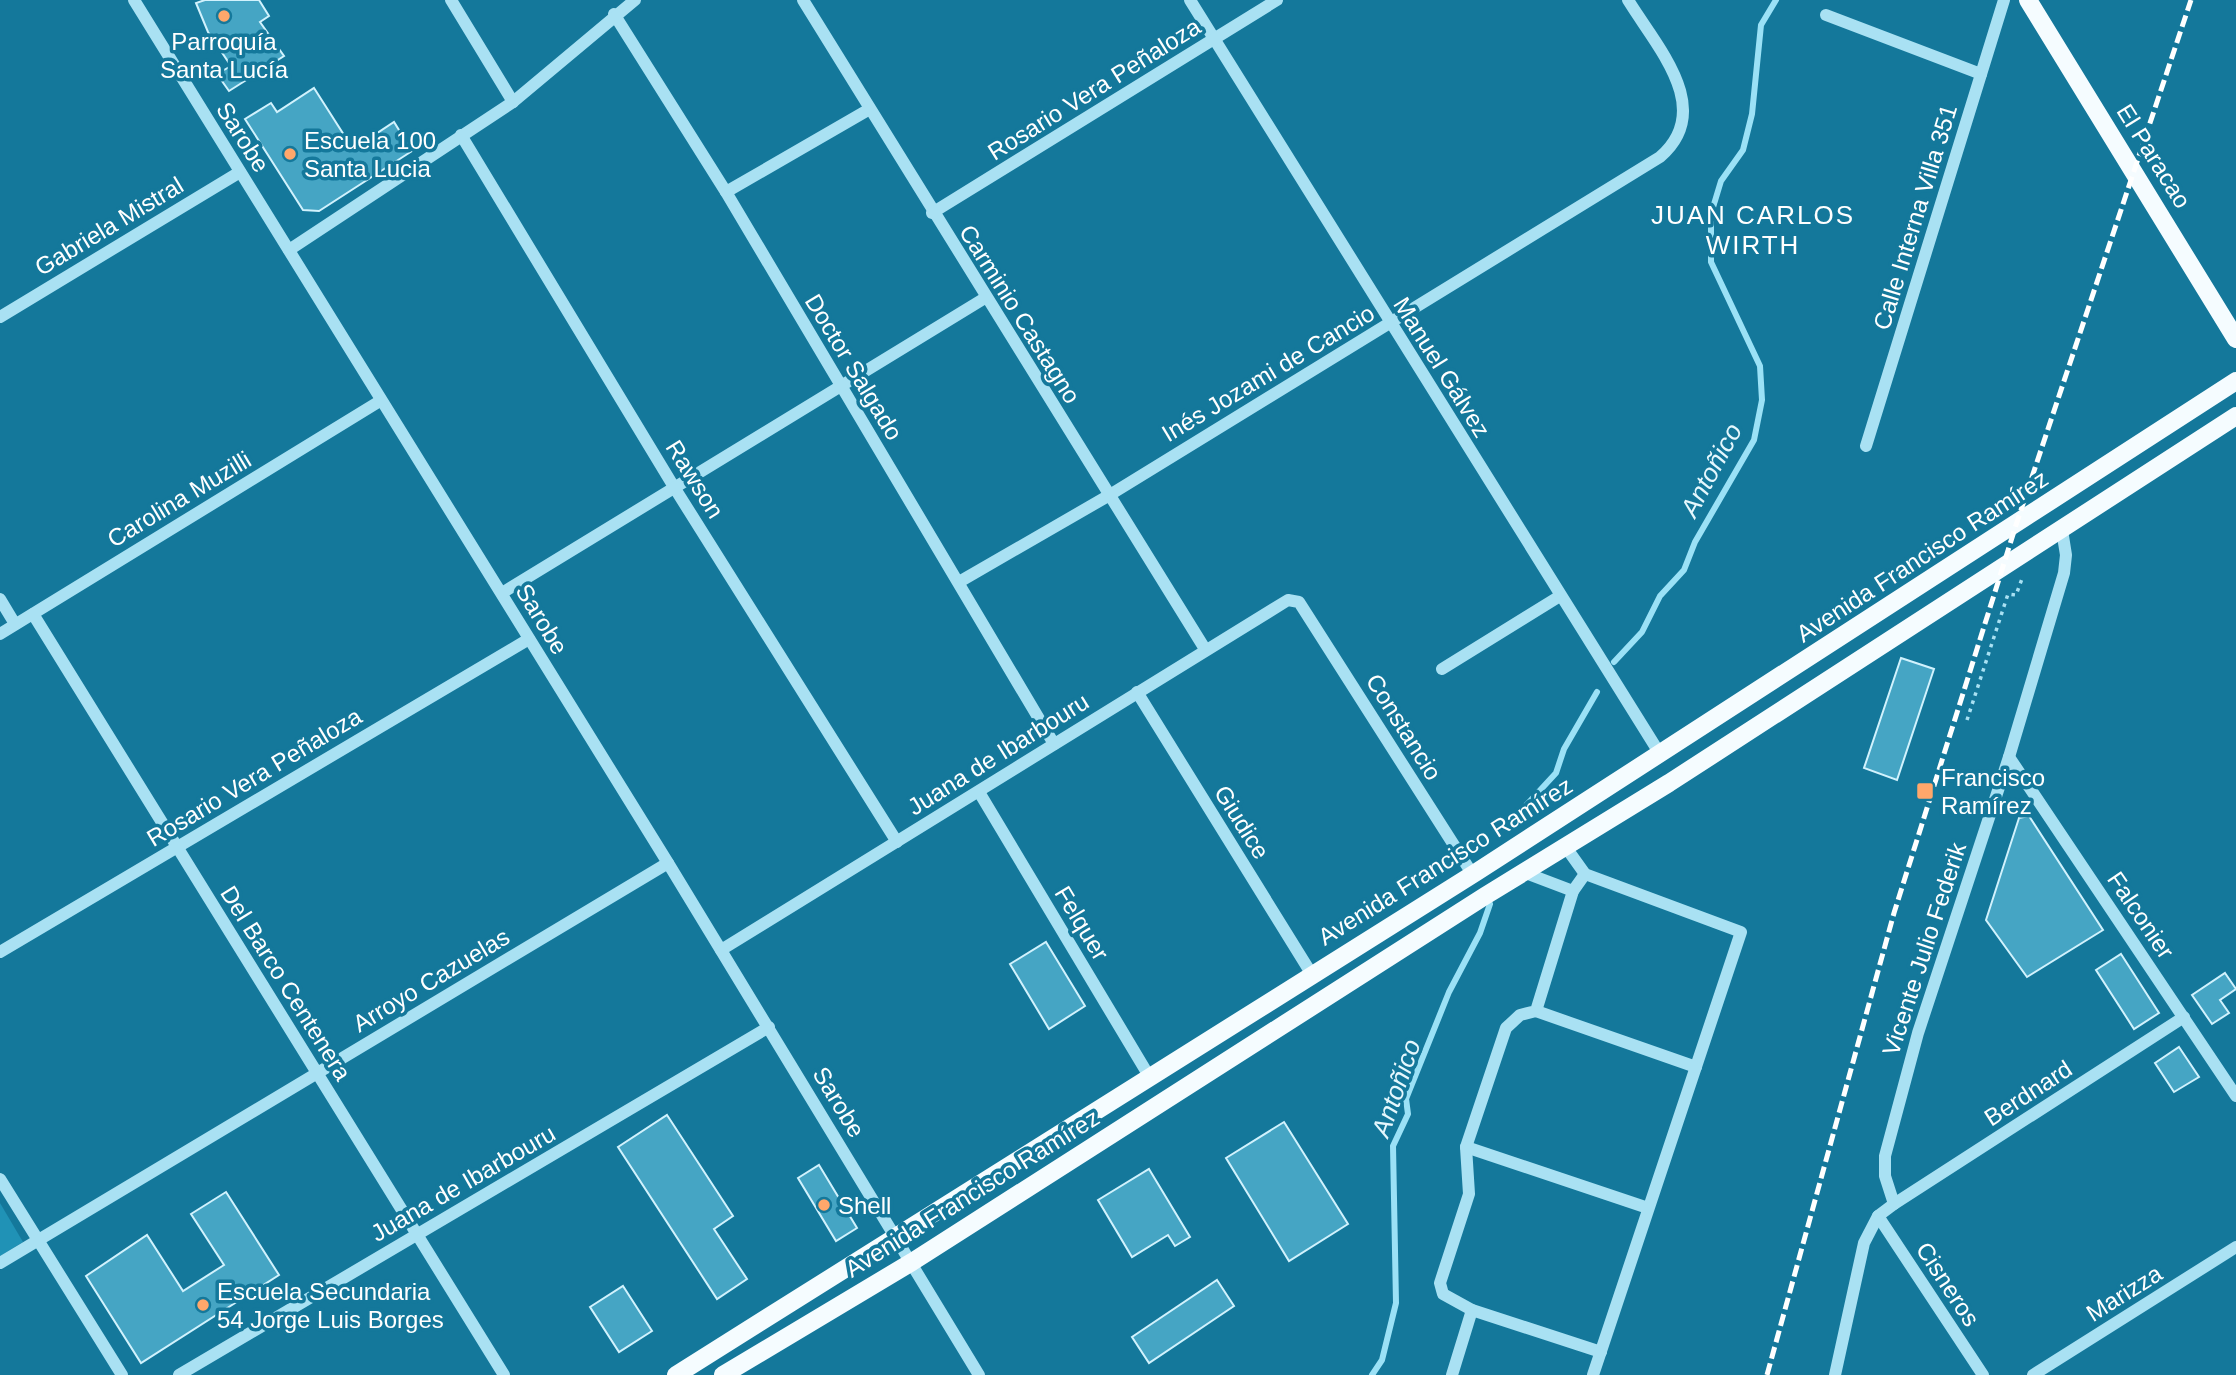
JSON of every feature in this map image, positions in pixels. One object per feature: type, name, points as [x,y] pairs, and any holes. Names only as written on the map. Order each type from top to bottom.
[{"type":"main road","name":"El Paracao","points":[[2028,0],[2236,339]]},
{"type":"main road","name":"Avenida Francisco Ramírez","points":[[676,1375],[897,1238],[1311,973],[1473,875],[2236,381]]},
{"type":"main road","name":"Avenida Francisco Ramírez","points":[[723,1375],[912,1262],[1522,872],[1681,775],[2236,416]]},
{"type":"street","name":"Sarobe","points":[[134,0],[769,1027],[979,1375]]},
{"type":"street","points":[[451,0],[513,102]]},
{"type":"street","points":[[289,250],[513,102],[614,14],[635,0]]},
{"type":"street","name":"Carminio Castagno","points":[[803,0],[868,110],[1205,649]]},
{"type":"street","name":"Manuel Gálvez","points":[[1190,0],[1660,754]]},
{"type":"street","name":"Rosario Vera Peñaloza","points":[[932,213],[1277,0]]},
{"type":"street","name":"Inés Jozami de Cancio","points":[[959,582],[1108,496],[1660,157],[1674,145],[1685,114],[1678,82],[1628,0]]},
{"type":"street","name":"Calle Interna Villa 351","points":[[1866,446],[2004,0]]},
{"type":"street","name":"Doctor Salgado","points":[[614,14],[726,192],[1054,744]]},
{"type":"street","points":[[1826,15],[1981,75]]},
{"type":"street","points":[[726,192],[868,110]]},
{"type":"street","name":"Rawson","points":[[461,135],[674,487],[897,842]]},
{"type":"street","name":"Gabriela Mistral","points":[[0,317],[240,172]]},
{"type":"street","points":[[502,593],[985,298]]},
{"type":"street","name":"Carolina Muzilli","points":[[0,634],[380,401]]},
{"type":"street","name":"Vicente Julio Federik","points":[[1894,1204],[1885,1176],[1885,1156],[1918,1034],[2009,757],[2064,573],[2066,555],[2062,530]]},
{"type":"street","points":[[1442,668],[1560,596]]},
{"type":"street","points":[[0,599],[15,624]]},
{"type":"street","name":"Juana de Ibarbouru","points":[[721,950],[1205,649],[1288,600],[1299,602]]},
{"type":"street","name":"Constancio","points":[[1299,602],[1473,875]]},
{"type":"street","name":"Del Barco Centenera","points":[[33,614],[504,1375]]},
{"type":"street","name":"Rosario Vera Peñaloza","points":[[0,952],[529,639]]},
{"type":"street","name":"Giudice","points":[[1137,692],[1311,973]]},
{"type":"street","name":"Falconier","points":[[2009,757],[2236,1096]]},
{"type":"street","name":"Felquer","points":[[979,792],[1149,1076]]},
{"type":"street","points":[[1565,846],[1585,874],[1741,932],[1593,1375]]},
{"type":"street","name":"Arroyo Cazuelas","points":[[0,1263],[668,863]]},
{"type":"street","points":[[1522,872],[1573,891]]},
{"type":"street","points":[[1536,1011],[1573,891],[1585,874]]},
{"type":"street","points":[[1601,1352],[1472,1310],[1443,1294],[1440,1283],[1469,1195],[1465,1147],[1506,1028],[1520,1015],[1536,1011],[1696,1067]]},
{"type":"street","name":"Berdnard","points":[[1894,1204],[2184,1017]]},
{"type":"street","name":"Juana de Ibarbouru","points":[[179,1375],[769,1027]]},
{"type":"street","points":[[1465,1147],[1648,1208]]},
{"type":"street","points":[[0,1179],[122,1375]]},
{"type":"street","points":[[1835,1375],[1864,1244],[1878,1216],[1894,1204]]},
{"type":"street","name":"Cisneros","points":[[1878,1216],[1983,1375]]},
{"type":"street","name":"Marizza","points":[[2034,1375],[2236,1247]]},
{"type":"street","points":[[1452,1375],[1472,1310]]},
{"type":"path","points":[[1967,720],[2008,594],[2016,595],[2033,547]]},
{"type":"shaded area","points":[[0,1203],[23,1242],[0,1256]]},
{"type":"building","points":[[205,0],[259,0],[269,16],[260,22],[284,56],[229,91],[217,74],[231,66],[208,32],[196,3]]},
{"type":"building","points":[[314,88],[353,149],[394,122],[412,151],[319,211],[303,210],[245,119],[271,103],[277,112]]},
{"type":"building","points":[[1901,658],[1934,669],[1897,780],[1864,768]]},
{"type":"building","points":[[2029,816],[2103,930],[2027,977],[1986,920],[2019,818]]},
{"type":"building","points":[[1046,942],[1085,1006],[1049,1029],[1010,964]]},
{"type":"building","points":[[2121,954],[2159,1013],[2134,1029],[2096,970]]},
{"type":"building","points":[[2225,973],[2236,989],[2220,1000],[2229,1013],[2212,1024],[2192,995]]},
{"type":"building","points":[[2179,1047],[2199,1077],[2174,1092],[2155,1063]]},
{"type":"building","points":[[667,1115],[733,1216],[714,1229],[747,1279],[717,1299],[618,1147]]},
{"type":"building","points":[[1284,1122],[1348,1224],[1289,1261],[1226,1158]]},
{"type":"building","points":[[819,1165],[857,1228],[836,1241],[798,1178]]},
{"type":"building","points":[[1149,1169],[1190,1237],[1175,1246],[1168,1235],[1132,1257],[1098,1200]]},
{"type":"building","points":[[226,1192],[279,1275],[141,1363],[86,1276],[147,1235],[183,1291],[224,1265],[191,1214]]},
{"type":"building","points":[[1217,1280],[1234,1306],[1149,1363],[1132,1337]]},
{"type":"building","points":[[623,1286],[652,1331],[619,1352],[590,1307]]},
{"type":"waterway","name":"Antoñico","points":[[1614,662],[1642,632],[1660,596],[1684,570],[1695,542],[1754,440],[1762,400],[1760,366],[1711,262],[1711,214],[1721,181],[1743,150],[1752,114],[1761,25],[1776,0]]},
{"type":"waterway","name":"Antoñico","points":[[1520,812],[1556,773],[1564,749],[1597,692]]},
{"type":"waterway","name":"Antoñico","points":[[1372,1375],[1382,1360],[1396,1303],[1393,1146],[1408,1114],[1406,1099],[1449,992],[1480,933],[1490,904]]},
{"type":"railway","points":[[1767,1375],[1894,913],[2016,525],[2191,0]]},
{"type":"place","name":"Parroquía Santa Lucía","points":[[224,16]]},
{"type":"place","name":"Escuela 100 Santa Lucia","points":[[290,154]]},
{"type":"place","name":"Francisco Ramírez","points":[[1925,791]]},
{"type":"place","name":"Shell","points":[[824,1205]]},
{"type":"place","name":"Escuela Secundaria 54 Jorge Luis Borges","points":[[203,1305]]},
{"type":"district","name":"JUAN CARLOS WIRTH","points":[[1753,230]]}]
